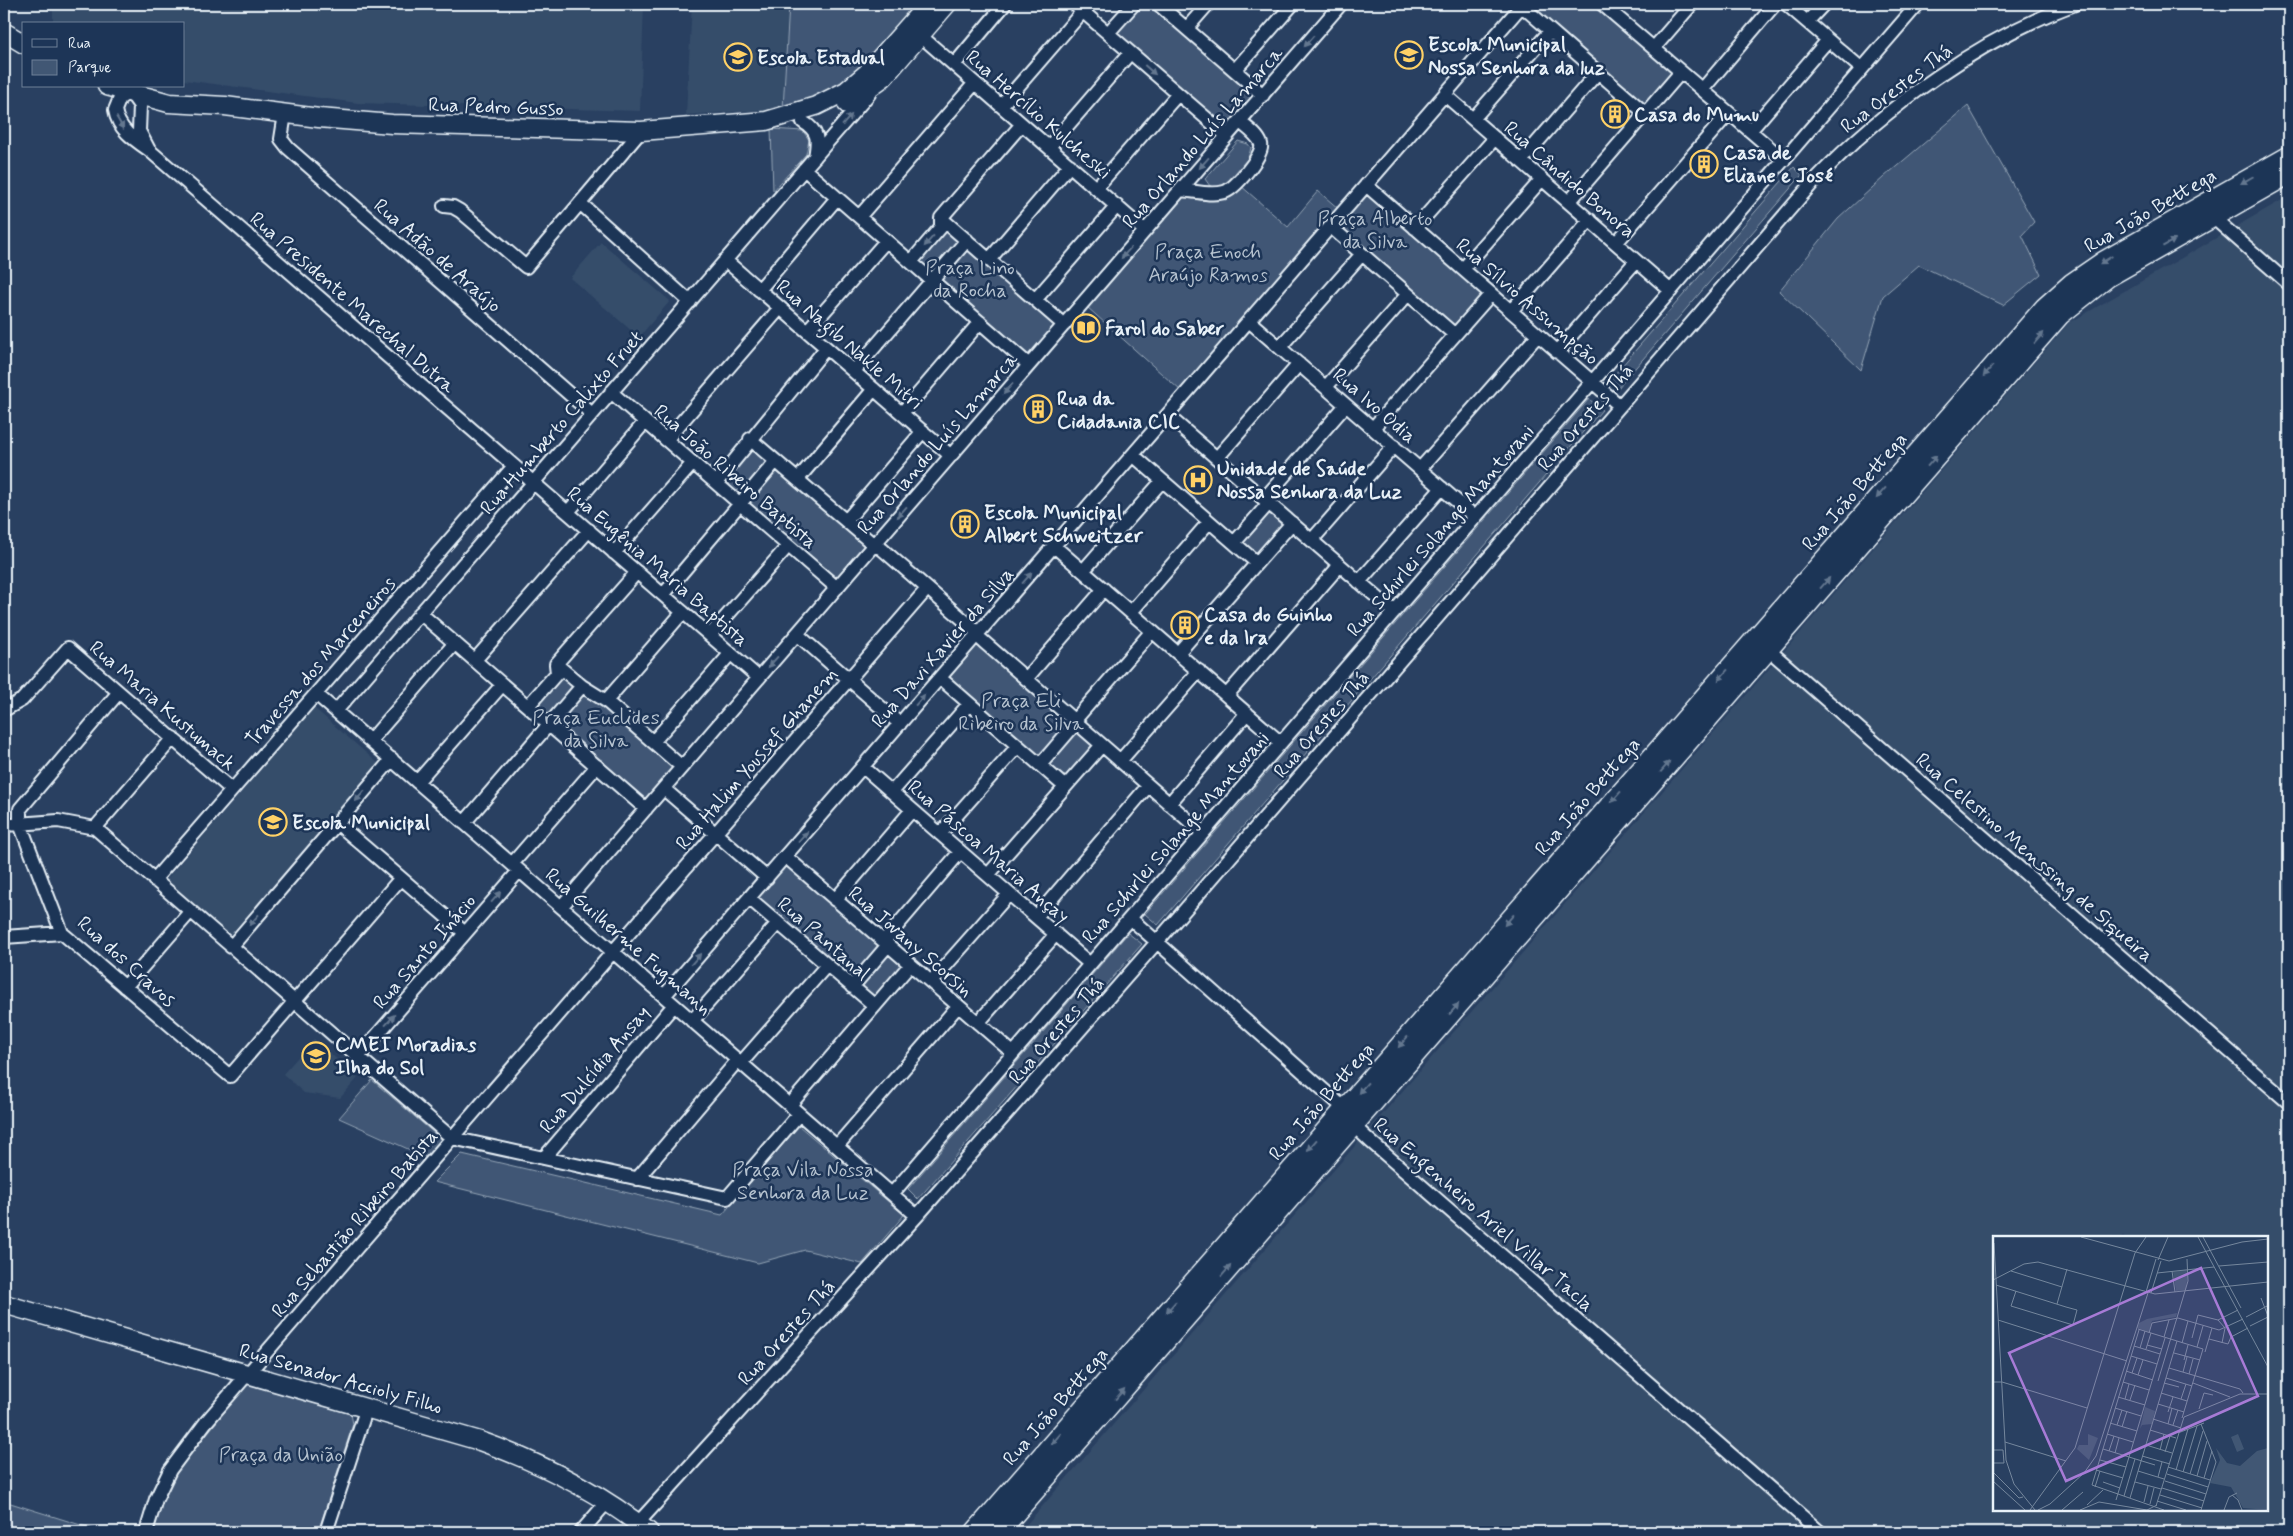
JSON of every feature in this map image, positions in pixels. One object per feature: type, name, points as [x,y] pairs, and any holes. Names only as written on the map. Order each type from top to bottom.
[{"type":"main road","name":"Rua Pedro Gusso","points":[[115,88],[130,92],[192,97],[225,106],[286,114],[392,124],[641,131],[766,121],[803,122],[839,108],[884,77],[928,4]]},
{"type":"main road","name":"Rua Pedro Gusso","points":[[766,121],[816,106],[846,91],[914,30],[947,4]]},
{"type":"main road","points":[[4,32],[22,43]]},
{"type":"main road","name":"Rua João Bettega","points":[[975,1532],[1081,1425],[1354,1125],[1558,877],[1761,644],[2060,315],[2108,277],[2289,156]]},
{"type":"main road","name":"Rua João Bettega","points":[[2207,212],[2289,174]]},
{"type":"main road","name":"Rua João Bettega","points":[[1096,1408],[1344,1108],[1558,877]]},
{"type":"main road","name":"Rua Senador Accioly Filho","points":[[4,1304],[367,1407],[507,1450],[553,1470],[607,1502],[643,1528]]},
{"type":"main road","name":"Rua João Bettega","points":[[999,1532],[1081,1425]]},
{"type":"street","points":[[954,65],[1006,4]]},
{"type":"street","points":[[1108,33],[1134,4]]},
{"type":"street","points":[[1158,4],[1263,95]]},
{"type":"street","points":[[1187,28],[1208,4]]},
{"type":"street","points":[[1235,70],[1293,4]]},
{"type":"street","name":"Rua Orlando Luís Lamarca","points":[[561,907],[1340,4]]},
{"type":"street","points":[[1654,48],[1692,4]]},
{"type":"street","points":[[1702,90],[1775,4]]},
{"type":"street","points":[[1786,4],[1862,69]]},
{"type":"street","points":[[1807,22],[1824,4]]},
{"type":"street","name":"Rua Schirlei Solange Mantovani","points":[[892,1194],[1918,4]]},
{"type":"street","name":"Rua Orestes Thá","points":[[643,1528],[1157,942],[1815,180],[1848,147],[1914,95],[1981,48],[2028,23],[2075,4]]},
{"type":"street","points":[[1523,5],[1645,113]]},
{"type":"street","name":"Rua Davi Xavier da Silva","points":[[669,1000],[749,898],[785,856],[1523,5]]},
{"type":"street","points":[[1605,5],[1784,160]]},
{"type":"street","points":[[1001,106],[1078,8],[1227,136]]},
{"type":"street","name":"Rua Hercílio Kulcheski","points":[[914,30],[1145,231]]},
{"type":"street","points":[[1473,120],[1550,30]]},
{"type":"street","points":[[1750,131],[1828,40]]},
{"type":"street","points":[[1049,147],[1130,53]]},
{"type":"street","points":[[1521,161],[1598,72]]},
{"type":"street","points":[[1569,202],[1681,72]]},
{"type":"street","name":"Rua Humberto Calixto Fruet","points":[[336,711],[884,77]]},
{"type":"street","points":[[859,217],[975,83]]},
{"type":"street","name":"Rua Presidente Marechal Dutra","points":[[148,150],[139,132],[140,106],[130,92],[116,103],[116,117],[128,134],[533,482]]},
{"type":"street","points":[[1096,188],[1178,94]]},
{"type":"street","name":"Rua Cândido Bonora","points":[[1445,95],[1671,291]]},
{"type":"street","points":[[1616,243],[1729,113]]},
{"type":"street","name":"Rua Adão de Araújo","points":[[286,114],[281,139],[288,148],[592,414]]},
{"type":"street","points":[[803,122],[816,132],[815,157]]},
{"type":"street","points":[[1181,190],[1226,192],[1256,161],[1261,148],[1260,142],[1240,122]]},
{"type":"street","points":[[911,262],[941,227],[941,218],[1022,124]]},
{"type":"street","points":[[444,206],[460,210],[526,267],[641,131]]},
{"type":"street","points":[[1415,228],[1495,138]]},
{"type":"street","points":[[989,260],[1070,165]]},
{"type":"street","points":[[804,170],[1029,365]]},
{"type":"street","points":[[1463,269],[1542,179]]},
{"type":"street","name":"Rua Sílvio Assumpção","points":[[1366,185],[1620,406]]},
{"type":"street","points":[[760,290],[837,198]]},
{"type":"street","points":[[580,203],[690,302]]},
{"type":"street","points":[[1035,300],[1117,206]]},
{"type":"street","points":[[2207,212],[2289,284]]},
{"type":"street","points":[[941,218],[1064,325]]},
{"type":"street","points":[[1511,311],[1590,220]]},
{"type":"street","points":[[1331,227],[1455,335]]},
{"type":"street","points":[[854,372],[967,240]]},
{"type":"street","points":[[807,331],[886,241]]},
{"type":"street","points":[[1280,347],[1362,254]]},
{"type":"street","name":"Rua Nagib Nakle Mitri","points":[[726,260],[951,456]]},
{"type":"street","points":[[1557,352],[1636,261]]},
{"type":"street","points":[[1326,387],[1408,294]]},
{"type":"street","points":[[1373,428],[1491,294]]},
{"type":"street","points":[[666,440],[780,308]]},
{"type":"street","name":"Rua Ivo Odia","points":[[1249,321],[1475,517]]},
{"type":"street","points":[[902,413],[980,322]]},
{"type":"street","points":[[1420,469],[1538,335]]},
{"type":"street","points":[[716,483],[826,348]]},
{"type":"street","points":[[1218,458],[1299,364]]},
{"type":"street","points":[[798,479],[874,389]]},
{"type":"street","name":"Rua João Ribeiro Baptista","points":[[611,392],[836,588]]},
{"type":"street","points":[[1234,543],[1266,501],[1346,405]]},
{"type":"street","points":[[1168,415],[1394,612]]},
{"type":"street","points":[[568,512],[645,422]]},
{"type":"street","points":[[846,521],[923,431]]},
{"type":"street","points":[[750,439],[927,588],[974,629],[976,636],[1203,833]]},
{"type":"street","points":[[1312,540],[1394,446]]},
{"type":"street","points":[[1133,455],[1257,563]]},
{"type":"street","points":[[663,594],[776,461]]},
{"type":"street","points":[[614,553],[693,463]]},
{"type":"street","name":"Travessa dos Marceneiros","points":[[154,880],[514,466]]},
{"type":"street","points":[[1083,571],[1162,480]]},
{"type":"street","name":"Rua Eugênia Maria Baptista","points":[[533,482],[759,678]]},
{"type":"street","points":[[1359,582],[1442,488]]},
{"type":"street","points":[[1131,612],[1210,522]]},
{"type":"street","points":[[1178,653],[1292,523]]},
{"type":"street","points":[[475,660],[589,530]]},
{"type":"street","points":[[710,636],[788,546]]},
{"type":"street","points":[[1054,546],[1281,743]]},
{"type":"street","points":[[1227,696],[1340,565]]},
{"type":"street","points":[[528,706],[557,672],[556,664],[636,572]]},
{"type":"street","name":"Rua Halim Youssef Ghanem","points":[[614,952],[927,588]]},
{"type":"street","points":[[1026,679],[1104,589]]},
{"type":"street","points":[[606,701],[683,612]]},
{"type":"street","points":[[420,613],[646,809]]},
{"type":"street","points":[[1040,765],[1152,631]]},
{"type":"street","points":[[797,634],[900,724]]},
{"type":"street","points":[[370,740],[455,643]]},
{"type":"street","name":"Rua Celestino Menssing de Siqueira","points":[[1761,644],[2289,1103]]},
{"type":"street","name":"Rua Maria Kustumack","points":[[4,710],[22,700],[68,648],[232,790]]},
{"type":"street","points":[[653,742],[731,653]]},
{"type":"street","points":[[556,664],[582,686],[606,701],[682,767]]},
{"type":"street","points":[[1120,761],[1199,671]]},
{"type":"street","points":[[940,678],[1064,786]]},
{"type":"street","points":[[417,782],[502,685]]},
{"type":"street","points":[[464,823],[582,686]]},
{"type":"street","points":[[20,824],[20,808],[119,692]]},
{"type":"street","name":"Rua Guilherme Fugmann","points":[[316,694],[917,1216]]},
{"type":"street","points":[[892,792],[969,704]]},
{"type":"street","points":[[1169,804],[1248,714]]},
{"type":"street","points":[[95,828],[172,738]]},
{"type":"street","points":[[988,875],[1064,786],[1102,745]]},
{"type":"street","points":[[940,834],[1018,746]]},
{"type":"street","points":[[230,947],[392,759]]},
{"type":"street","name":"Rua Santo Inácio","points":[[358,1057],[465,933],[597,766]]},
{"type":"street","name":"Rua Páscoa Maria Ançay","points":[[863,767],[1090,964]]},
{"type":"street","points":[[1036,917],[1148,786]]},
{"type":"street","points":[[664,789],[767,878]]},
{"type":"street","points":[[835,900],[912,810]]},
{"type":"street","points":[[4,825],[58,821],[95,828],[452,1138],[727,1198],[875,1006],[910,965]]},
{"type":"street","points":[[337,823],[465,933]]},
{"type":"street","name":"Rua dos Cravos","points":[[20,824],[62,933],[230,1076],[294,1002]]},
{"type":"street","points":[[852,987],[960,852]]},
{"type":"street","name":"Rua Jovany Scorsin","points":[[785,856],[1013,1053]]},
{"type":"street","points":[[294,1002],[401,878]]},
{"type":"street","points":[[931,982],[1009,894]]},
{"type":"street","name":"Rua Pantanal","points":[[749,898],[875,1006]]},
{"type":"street","points":[[125,987],[190,912]]},
{"type":"street","name":"Rua Engenheiro Ariel Villar Tacla","points":[[1130,918],[1344,1108],[1354,1125],[1820,1532]]},
{"type":"street","points":[[692,1021],[778,923]]},
{"type":"street","points":[[4,937],[62,933]]},
{"type":"street","points":[[978,1023],[1056,934]]},
{"type":"street","name":"Rua Sebastião Ribeiro Batista","points":[[146,1532],[170,1470],[194,1436],[614,952]]},
{"type":"street","points":[[637,1179],[739,1061],[827,965]]},
{"type":"street","name":"Rua Dulcídia Ansay","points":[[544,1158],[669,1000]]},
{"type":"street","points":[[838,1146],[958,1006]]},
{"type":"street","points":[[326,1532],[367,1407]]},
{"type":"street","points":[[580,1532],[607,1502]]},
{"type":"shaded area","points":[[53,4],[644,4],[640,111],[358,103],[185,80],[185,22],[53,22]]},
{"type":"shaded area","name":"Escola Estadual","points":[[692,4],[789,4],[783,109],[686,115]]},
{"type":"shaded area","points":[[2289,196],[2289,1532],[1020,1532],[2069,323]]},
{"type":"shaded area","points":[[601,242],[670,301],[639,337],[570,278]]},
{"type":"shaded area","name":"Escola Municipal","points":[[314,708],[380,765],[232,936],[166,880]]},
{"type":"shaded area","name":"CMEI Moradias Ilha do Sol","points":[[314,1039],[358,1078],[340,1098],[304,1093],[283,1074]]},
{"type":"green space","points":[[789,4],[916,4],[850,77],[827,93],[783,109]]},
{"type":"green space","points":[[1140,4],[1150,4],[1256,96],[1226,130],[1115,32]]},
{"type":"green space","points":[[1531,4],[1597,4],[1676,73],[1646,107]]},
{"type":"green space","points":[[1968,106],[2034,222],[2022,235],[2041,274],[2003,305],[1919,265],[1883,296],[1861,370],[1779,291],[1838,219],[1884,177]]},
{"type":"green space","points":[[771,129],[803,131],[809,140],[806,154],[773,191]]},
{"type":"green space","points":[[1238,141],[1248,144],[1251,148],[1248,158],[1223,187],[1210,186],[1205,179]]},
{"type":"green space","points":[[1794,167],[1802,175],[1617,389],[1608,382]]},
{"type":"green space","name":"Praça Enoch Araújo Ramos","points":[[1240,185],[1288,227],[1318,191],[1339,209],[1181,391],[1087,307],[1182,197],[1226,200]]},
{"type":"green space","name":"Praça Alberto da Silva","points":[[1369,193],[1484,294],[1453,329],[1338,228]]},
{"type":"green space","name":"Praça Lino da Rocha","points":[[946,228],[1057,325],[1028,359],[916,262]]},
{"type":"green space","points":[[1589,399],[1602,410],[1158,925],[1145,914]]},
{"type":"green space","points":[[753,448],[866,547],[837,580],[723,482]]},
{"type":"green space","points":[[1270,509],[1285,522],[1255,557],[1240,543]]},
{"type":"green space","name":"Praça Eli Ribeiro da Silva","points":[[980,642],[1095,743],[1062,780],[947,679]]},
{"type":"green space","name":"Praça Euclides da Silva","points":[[561,673],[604,705],[676,768],[646,802],[534,705]]},
{"type":"green space","points":[[786,864],[902,965],[874,998],[757,897]]},
{"type":"green space","points":[[1128,933],[1142,944],[918,1199],[908,1189]]},
{"type":"green space","points":[[372,1080],[443,1141],[428,1158],[339,1118]]},
{"type":"green space","name":"Praça Vila Nossa Senhora da Luz","points":[[799,1126],[904,1215],[862,1264],[805,1250],[758,1263],[434,1182],[462,1154],[722,1215]]},
{"type":"green space","name":"Praça da União","points":[[247,1384],[351,1414],[353,1424],[318,1532],[150,1532],[173,1476]]},
{"type":"green space","points":[[4,1501],[103,1532],[23,1532],[4,1526]]},
{"type":"place","name":"Escola Municipal Nossa Senhora da luz","points":[[1409,55]]},
{"type":"place","name":"Escola Estadual","points":[[738,57]]},
{"type":"place","name":"Casa do Mumu","points":[[1615,114]]},
{"type":"place","name":"Casa de Eliane e José","points":[[1704,164]]},
{"type":"place","name":"Farol do Saber","points":[[1086,328]]},
{"type":"place","name":"Rua da Cidadania CIC","points":[[1038,409]]},
{"type":"place","name":"Unidade de Saúde Nossa Senhora da Luz","points":[[1198,480]]},
{"type":"place","name":"Escola Municipal Albert Schweitzer","points":[[965,524]]},
{"type":"place","name":"Casa do Guinho e da Ira","points":[[1185,625]]},
{"type":"place","name":"Escola Municipal","points":[[273,822]]},
{"type":"place","name":"CMEI Moradias Ilha do Sol","points":[[316,1056]]}]
